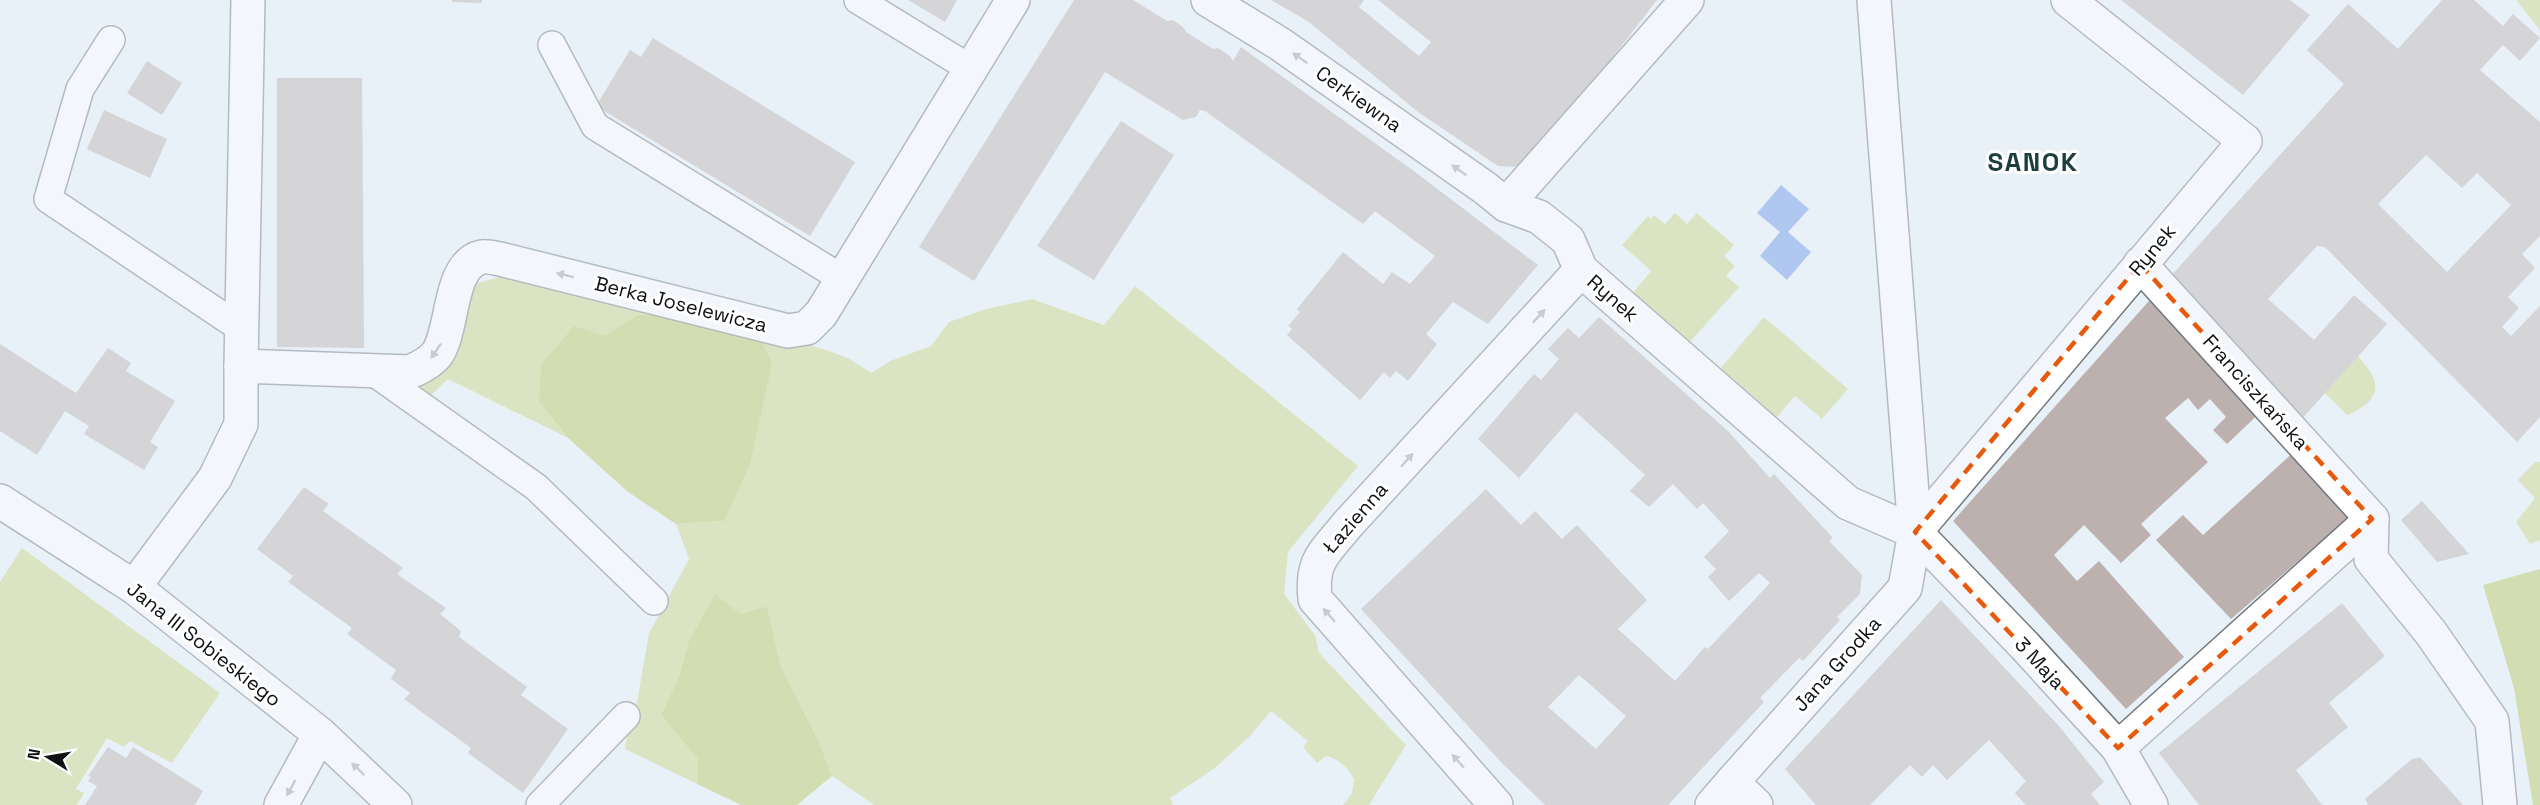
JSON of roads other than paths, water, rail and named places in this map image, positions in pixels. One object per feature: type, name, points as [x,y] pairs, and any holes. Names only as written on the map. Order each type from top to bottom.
[{"type":"street","points":[[134,587],[214,478],[241,424],[249,0]]},
{"type":"street","name":"Berka Joselewicza","points":[[241,366],[410,372],[436,356],[447,329],[459,277],[470,263],[482,257],[500,259],[788,331],[807,328],[821,314],[843,279],[1013,0]]},
{"type":"street","name":"Cerkiewna","points":[[1208,0],[1280,44],[1506,205]]},
{"type":"street","points":[[1506,205],[1687,0]]},
{"type":"street","points":[[1874,0],[1915,532]]},
{"type":"street","name":"Rynek","points":[[1506,205],[1539,218],[1568,240],[1581,270],[1848,503],[1915,532],[2245,141],[2068,0]]},
{"type":"street","name":"Franciszkańska","points":[[2140,264],[2372,519]]},
{"type":"street","name":"Łazienna","points":[[1496,805],[1315,599],[1313,576],[1320,558],[1347,525],[1581,270]]},
{"type":"street","name":"Jana III Sobieskiego","points":[[0,501],[134,587],[320,734],[395,805]]},
{"type":"street","points":[[2118,748],[2372,519]]},
{"type":"street","points":[[2372,519],[2371,560],[2431,633],[2492,721],[2500,805]]},
{"type":"street","name":"3 Maja","points":[[1915,532],[2025,646],[2118,748],[2151,805]]},
{"type":"street","name":"Jana Grodka","points":[[1721,794],[1905,588],[1915,532]]},
{"type":"street","points":[[281,805],[320,734]]},
{"type":"street","points":[[1721,794],[1756,805]]},
{"type":"lane","points":[[858,0],[970,69]]},
{"type":"lane","points":[[111,40],[80,89],[48,199],[242,329]]},
{"type":"lane","points":[[552,45],[595,126],[843,279]]},
{"type":"lane","points":[[372,371],[536,487],[654,601]]},
{"type":"lane","points":[[540,805],[626,716]]},
{"type":"water","points":[[1781,185],[1809,209],[1788,232],[1811,252],[1787,280],[1760,256],[1780,232],[1757,213]]},
{"type":"district","name":"SANOK","points":[[2033,162]]}]
